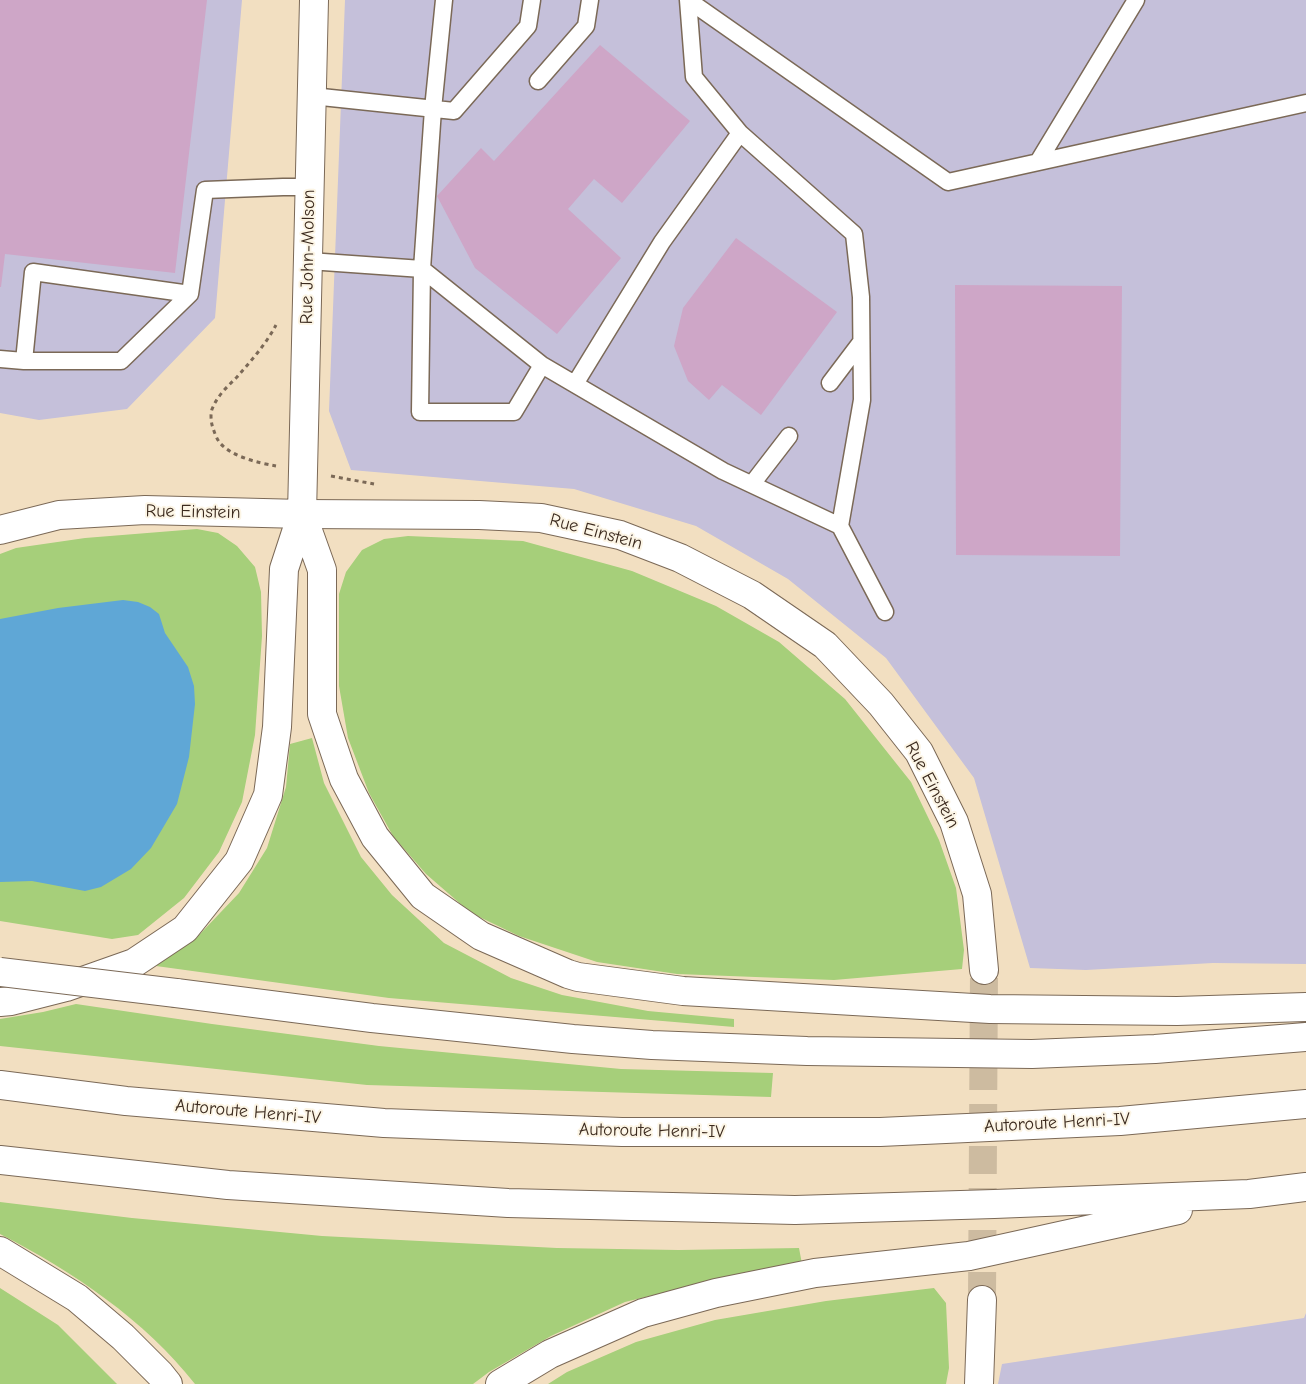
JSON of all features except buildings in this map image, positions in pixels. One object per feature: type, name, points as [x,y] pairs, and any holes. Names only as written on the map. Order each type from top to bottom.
[{"type":"main road","name":"Rue John-Molson","points":[[302,514],[314,0]]},
{"type":"main road","name":"Rue Einstein","points":[[0,530],[59,515],[146,510],[302,514],[479,515],[541,518],[620,535],[680,558],[752,595],[825,645],[881,704],[918,752],[954,822],[977,894],[984,970]]},
{"type":"main road","points":[[0,1002],[66,988],[134,963],[184,929],[239,860],[268,795],[276,727],[284,569],[302,514]]},
{"type":"main road","points":[[302,514],[322,570],[322,714],[344,779],[375,837],[423,896],[480,936],[578,977],[683,991],[990,1009],[1177,1011],[1306,1007]]},
{"type":"main road","points":[[0,972],[372,1018],[563,1038],[652,1045],[778,1050],[1032,1054],[1155,1049],[1306,1038]]},
{"type":"main road","name":"Autoroute Henri-IV","points":[[0,1085],[126,1101],[384,1123],[622,1132],[889,1132],[1120,1121],[1306,1104]]},
{"type":"main road","points":[[0,1160],[228,1185],[508,1203],[795,1210],[1249,1194],[1306,1187]]},
{"type":"main road","points":[[500,1384],[550,1354],[642,1313],[716,1293],[815,1273],[969,1256],[1249,1194]]},
{"type":"main road","points":[[0,1250],[77,1298],[123,1337],[168,1384]]},
{"type":"main road","points":[[979,1384],[982,1300]]},
{"type":"lane","points":[[444,0],[433,109],[422,269],[420,412],[514,412],[542,365]]},
{"type":"lane","points":[[312,96],[454,111],[528,26],[532,0]]},
{"type":"lane","points":[[538,81],[586,26],[590,0]]},
{"type":"lane","points":[[688,0],[948,182],[1306,103]]},
{"type":"lane","points":[[688,0],[694,76],[740,133],[854,234],[861,297],[862,400],[840,526]]},
{"type":"lane","points":[[1038,162],[1136,0]]},
{"type":"lane","points":[[575,384],[662,242],[740,133]]},
{"type":"lane","points":[[0,359],[24,361],[121,361],[190,294],[205,190],[310,187]]},
{"type":"lane","points":[[309,261],[422,269],[542,365],[723,471],[840,526],[885,612]]},
{"type":"lane","points":[[24,361],[33,272],[190,294]]},
{"type":"lane","points":[[830,383],[861,342]]},
{"type":"lane","points":[[752,484],[789,436]]},
{"type":"path","points":[[262,464],[233,452],[220,443],[211,420],[212,408],[219,396],[264,343],[278,322]]},
{"type":"path","points":[[357,481],[375,484]]},
{"type":"shaded area","points":[[0,0],[242,0],[215,318],[127,409],[39,420],[0,413]]},
{"type":"shaded area","points":[[345,0],[1306,0],[1306,964],[1213,963],[1086,970],[1030,968],[974,778],[886,658],[788,579],[696,526],[574,489],[351,470],[329,411]]},
{"type":"shaded area","points":[[1306,1313],[1306,1384],[998,1384],[1002,1364],[1304,1318]]},
{"type":"green space","points":[[197,529],[218,533],[237,546],[255,567],[261,592],[262,636],[255,735],[242,802],[219,852],[184,898],[138,935],[112,939],[0,921],[0,554],[16,548],[85,538]]},
{"type":"green space","points":[[408,536],[523,541],[632,571],[716,606],[779,642],[845,699],[911,782],[939,840],[956,888],[964,950],[962,969],[834,980],[677,974],[597,962],[519,936],[471,913],[426,874],[393,836],[369,793],[348,738],[339,686],[339,594],[346,572],[362,550],[384,539]]},
{"type":"green space","points":[[312,738],[324,783],[361,857],[392,895],[444,943],[511,978],[562,995],[648,1011],[734,1019],[734,1027],[389,998],[156,966],[200,934],[239,893],[267,848],[286,787],[290,744]]},
{"type":"green space","points":[[76,1004],[379,1046],[621,1069],[773,1073],[771,1097],[367,1085],[0,1046],[0,1019]]},
{"type":"green space","points":[[0,1202],[132,1218],[322,1236],[557,1248],[679,1250],[799,1248],[802,1264],[703,1283],[625,1302],[551,1336],[489,1372],[473,1384],[195,1384],[154,1339],[106,1299],[54,1264],[0,1234]]},
{"type":"green space","points":[[0,1288],[58,1325],[117,1384],[0,1384]]},
{"type":"green space","points":[[934,1288],[946,1303],[949,1368],[946,1384],[548,1384],[567,1372],[636,1342],[715,1320],[826,1301]]},
{"type":"water","points":[[123,600],[138,602],[150,607],[159,614],[165,633],[188,667],[194,686],[195,704],[189,757],[177,804],[151,848],[131,869],[101,887],[85,891],[32,881],[0,882],[0,619],[58,608]]},
{"type":"tunnel","points":[[982,1300],[984,970]]}]
